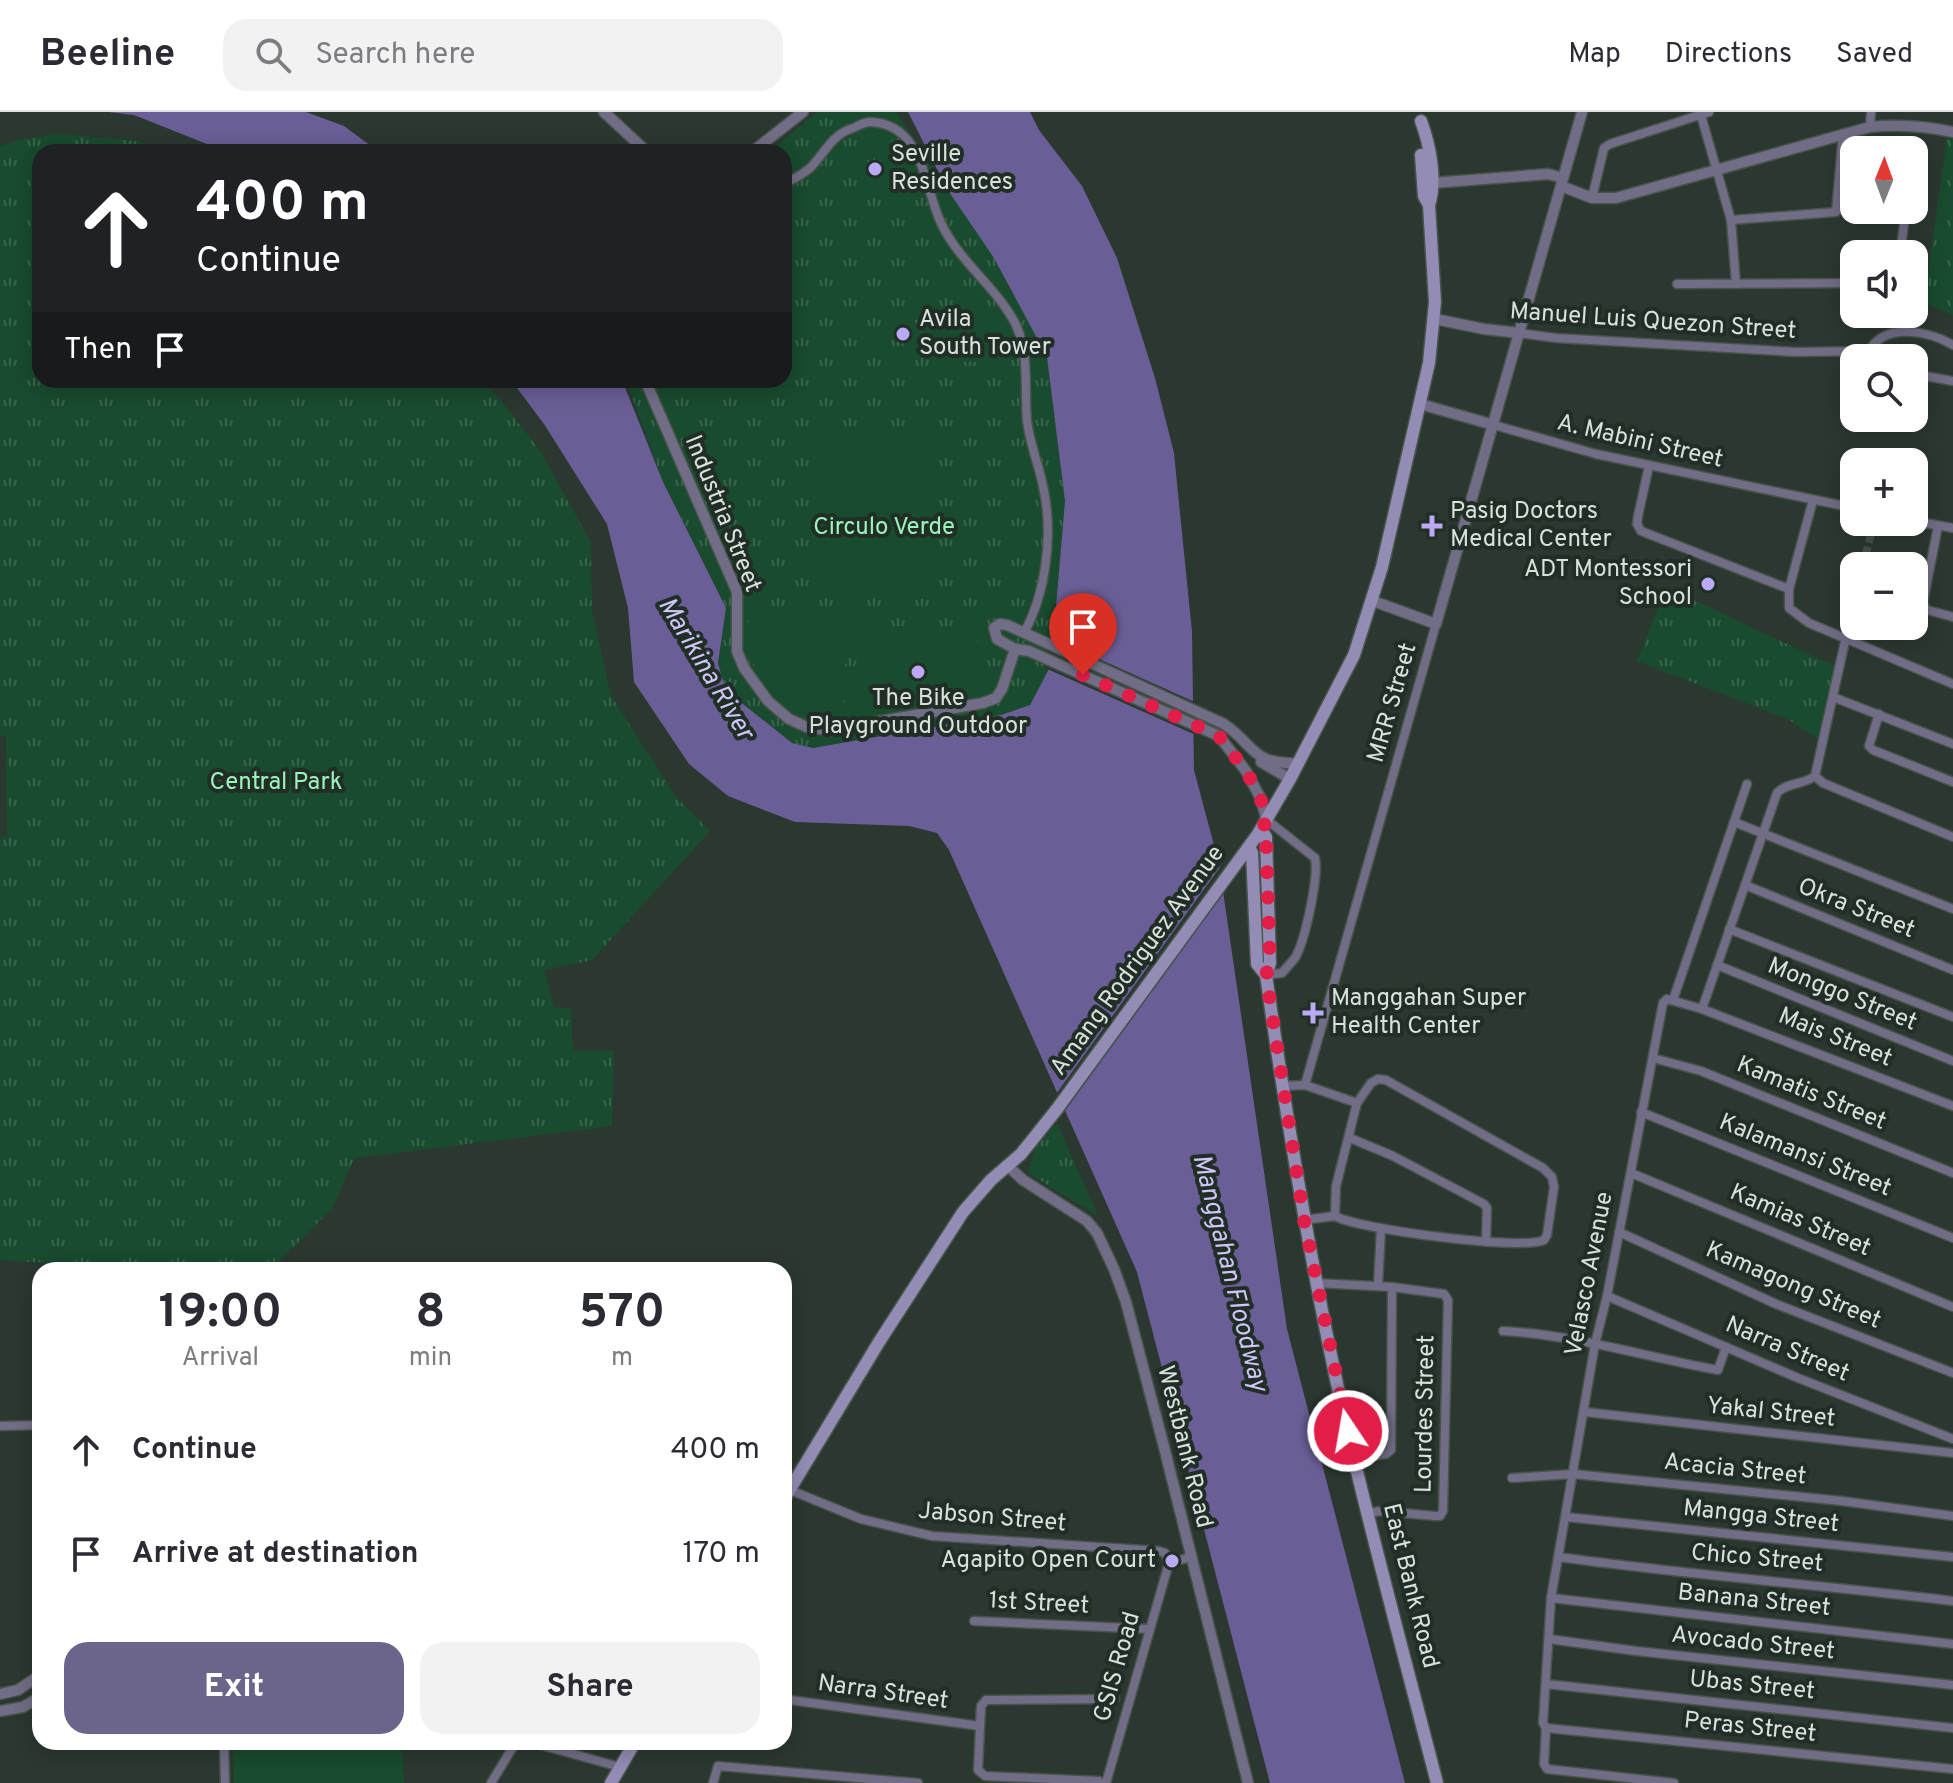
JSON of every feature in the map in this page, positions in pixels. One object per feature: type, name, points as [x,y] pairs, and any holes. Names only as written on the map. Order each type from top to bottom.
[{"type":"main road","name":"Amang Rodriguez Avenue","points":[[792,1487],[942,1242],[970,1203],[1008,1166],[1057,1109],[1264,825],[1354,655],[1373,601],[1420,404],[1435,319],[1429,205],[1433,194],[1427,139],[1420,117]]},
{"type":"main road","name":"Amang Rodriguez Avenue","points":[[1420,117],[1424,196],[1429,205]]},
{"type":"main road","name":"East Bank Road","points":[[1264,825],[1270,963],[1266,975],[1304,1220],[1354,1458],[1437,1783]]},
{"type":"main road","name":"East Bank Road","points":[[1249,847],[1252,853],[1257,964],[1266,975]]},
{"type":"main road","points":[[611,1783],[630,1750]]},
{"type":"street","points":[[604,112],[638,144]]},
{"type":"street","points":[[762,144],[803,112]]},
{"type":"street","name":"MRR Street","points":[[1305,1085],[1582,112]]},
{"type":"street","points":[[1870,127],[1871,112]]},
{"type":"street","points":[[1592,198],[1604,148],[1703,113],[1731,220],[1736,284]]},
{"type":"street","points":[[792,180],[806,172],[840,132],[868,122],[893,129],[909,140],[915,150],[930,199],[954,246],[1009,314],[1026,358],[1028,429],[1044,491],[1047,522],[1047,549],[1031,636]]},
{"type":"street","points":[[1432,183],[1548,174],[1592,198],[1616,198],[1870,127],[1895,124],[1953,132]]},
{"type":"street","points":[[1731,220],[1836,212],[1843,134]]},
{"type":"street","points":[[1677,284],[1840,283]]},
{"type":"street","name":"Manuel Luis Quezon Street","points":[[1435,319],[1556,338],[1840,353]]},
{"type":"street","name":"Manuel Luis Quezon Street","points":[[1874,344],[1884,335],[1908,332],[1933,336],[1953,345]]},
{"type":"street","points":[[1928,377],[1953,381]]},
{"type":"street","name":"Industria Street","points":[[648,388],[737,592],[737,651],[744,668],[768,701],[789,719],[809,728],[831,730],[983,703],[996,698],[1031,636]]},
{"type":"street","name":"A. Mabini Street","points":[[1420,404],[1553,443],[1840,505]]},
{"type":"street","points":[[1649,466],[1637,524],[1641,531],[1789,589]]},
{"type":"street","points":[[1813,500],[1789,589],[1789,608],[1809,623],[1840,631]]},
{"type":"street","points":[[1928,524],[1953,528]]},
{"type":"street","points":[[1938,526],[1923,603],[1927,610],[1953,617]]},
{"type":"street","points":[[1373,601],[1436,624]]},
{"type":"street","points":[[1266,975],[1282,973],[1296,956],[1316,884],[1318,869],[1315,858],[1264,825],[1260,797],[1246,771],[1219,736],[997,639],[994,628],[1000,624],[1007,625],[1224,724],[1260,760],[1290,779]]},
{"type":"street","points":[[1747,784],[1673,1000],[1702,1009],[1781,789],[1815,776],[1844,640]]},
{"type":"street","points":[[1862,640],[1953,684]]},
{"type":"street","points":[[1833,697],[1953,744]]},
{"type":"street","points":[[1879,714],[1869,741],[1873,750],[1953,782]]},
{"type":"street","points":[[1260,760],[1280,764],[1299,763]]},
{"type":"street","points":[[1246,771],[1257,769],[1260,760]]},
{"type":"street","points":[[1815,776],[1823,783],[1953,837]]},
{"type":"street","points":[[1734,822],[1953,909]]},
{"type":"street","name":"Okra Street","points":[[1745,885],[1953,970]]},
{"type":"street","points":[[1729,929],[1953,1017]]},
{"type":"street","name":"Monggo Street","points":[[1717,965],[1953,1061]]},
{"type":"street","name":"Velasco Avenue","points":[[1673,1000],[1667,999],[1663,1003],[1595,1344],[1551,1598],[1544,1764],[1547,1769],[1674,1783]]},
{"type":"street","name":"Mais Street","points":[[1702,1009],[1953,1106]]},
{"type":"street","name":"Kamatis Street","points":[[1653,1058],[1701,1071],[1953,1173]]},
{"type":"street","points":[[1304,1220],[1335,1216],[1347,1222],[1381,1228],[1530,1245],[1544,1240],[1547,1235],[1554,1187],[1552,1177],[1543,1168],[1386,1080],[1378,1079],[1371,1083],[1357,1103],[1336,1186],[1335,1216]]},
{"type":"street","points":[[1282,1086],[1305,1085],[1357,1103]]},
{"type":"street","name":"Kalamansi Street","points":[[1641,1112],[1953,1238]]},
{"type":"street","points":[[1350,1138],[1393,1156],[1484,1204],[1487,1208],[1486,1242]]},
{"type":"street","name":"Westbank Road","points":[[1008,1166],[1023,1180],[1087,1221],[1097,1233],[1114,1269],[1126,1302],[1248,1783]]},
{"type":"street","name":"Kamias Street","points":[[1631,1173],[1953,1307]]},
{"type":"street","points":[[1378,1286],[1381,1228]]},
{"type":"street","name":"Kamagong Street","points":[[1619,1232],[1776,1304],[1953,1373]]},
{"type":"street","name":"Lourdes Street","points":[[1316,1283],[1392,1287],[1444,1294],[1448,1300],[1443,1511],[1440,1516],[1381,1511],[1368,1513]]},
{"type":"street","name":"Lourdes Street","points":[[1354,1458],[1386,1454],[1391,1450],[1392,1287]]},
{"type":"street","name":"Narra Street","points":[[1607,1296],[1953,1439]]},
{"type":"street","points":[[1503,1331],[1547,1334],[1718,1370],[1726,1347]]},
{"type":"street","name":"Yakal Street","points":[[1585,1412],[1953,1453]]},
{"type":"street","points":[[0,1426],[32,1425]]},
{"type":"street","name":"Acacia Street","points":[[1512,1478],[1573,1474],[1842,1501],[1953,1516]]},
{"type":"street","name":"Jabson Street","points":[[792,1497],[909,1531],[949,1538],[1159,1551],[1165,1553],[1169,1563]]},
{"type":"street","name":"Mangga Street","points":[[1566,1517],[1953,1557]]},
{"type":"street","points":[[1169,1563],[1191,1557]]},
{"type":"street","name":"Chico Street","points":[[1558,1557],[1644,1569],[1827,1585],[1953,1601]]},
{"type":"street","name":"GSIS Road","points":[[1102,1782],[1169,1563]]},
{"type":"street","name":"Banana Street","points":[[1551,1598],[1953,1644]]},
{"type":"street","name":"1st Street","points":[[974,1621],[1150,1629]]},
{"type":"street","name":"Avocado Street","points":[[1549,1639],[1953,1685]]},
{"type":"street","points":[[0,1694],[18,1690],[32,1680]]},
{"type":"street","name":"Ubas Street","points":[[1546,1684],[1953,1728]]},
{"type":"street","points":[[1102,1782],[985,1776],[978,1770],[981,1706],[986,1700],[1115,1699]]},
{"type":"street","name":"Narra Street","points":[[792,1700],[980,1726]]},
{"type":"street","points":[[0,1711],[23,1707],[32,1702]]},
{"type":"street","name":"Peras Street","points":[[1544,1727],[1953,1769]]},
{"type":"street","points":[[224,1750],[225,1783]]},
{"type":"street","points":[[491,1783],[511,1750]]},
{"type":"street","points":[[559,1750],[620,1767]]},
{"type":"street","points":[[713,1783],[718,1766],[918,1783]]},
{"type":"green space","name":"Circulo Verde","points":[[817,112],[896,112],[994,258],[1047,357],[1065,501],[1051,665],[1030,705],[1001,715],[813,748],[792,743],[733,696],[723,681],[718,663],[726,607],[663,482],[629,388],[792,388],[792,144],[779,144]]},
{"type":"green space","name":"Central Park","points":[[60,134],[146,144],[32,144],[32,388],[489,388],[541,452],[591,543],[592,611],[611,696],[676,797],[710,831],[592,960],[544,970],[554,1007],[571,1009],[573,1050],[614,1051],[612,1126],[354,1158],[332,1209],[278,1262],[0,1260],[0,837],[7,836],[6,736],[0,735],[0,146]]},
{"type":"green space","points":[[1947,137],[1953,138],[1953,315],[1928,305],[1928,274]]},
{"type":"green space","points":[[957,317],[989,317],[988,362],[956,362]]},
{"type":"green space","points":[[817,431],[935,433],[932,599],[814,597]]},
{"type":"green space","points":[[1666,587],[1838,668],[1822,742],[1788,719],[1637,661]]},
{"type":"green space","points":[[748,609],[862,610],[829,717],[791,704],[761,678],[750,653]]},
{"type":"green space","name":"The Bike Playground Outdoor","points":[[867,627],[960,629],[976,636],[978,665],[994,685],[990,695],[933,704],[924,698],[842,709]]},
{"type":"green space","points":[[1057,1123],[1098,1216],[1028,1173],[1035,1149]]},
{"type":"green space","points":[[233,1750],[402,1750],[404,1783],[234,1783]]},
{"type":"water","points":[[108,112],[306,112],[344,126],[368,144],[207,144],[134,115]]},
{"type":"water","points":[[908,112],[1030,112],[1039,130],[1082,186],[1117,258],[1155,378],[1174,453],[1192,632],[1194,770],[1219,864],[1287,1329],[1405,1783],[1270,1783],[1137,1272],[949,850],[937,833],[909,826],[795,822],[728,796],[689,764],[634,682],[628,608],[607,524],[544,424],[517,388],[625,388],[663,482],[726,608],[718,663],[723,681],[733,696],[792,743],[813,748],[1001,715],[1030,705],[1051,665],[1065,501],[1047,357],[994,258],[947,189]]},
{"type":"pier","points":[[1050,637],[1197,703],[1198,736],[1045,668]]},
{"type":"pier","points":[[1223,863],[1227,888],[1062,1115],[1054,1097]]},
{"type":"tunnel","points":[[1866,552],[1870,536]]},
{"type":"place","name":"Seville Residences","points":[[875,169]]},
{"type":"place","name":"Avila South Tower","points":[[903,334]]},
{"type":"place","name":"Pasig Doctors Medical Center","points":[[1432,526]]},
{"type":"place","name":"ADT Montessori School","points":[[1708,584]]},
{"type":"place","name":"The Bike Playground Outdoor","points":[[918,672]]},
{"type":"place","name":"Manggahan Super Health Center","points":[[1313,1013]]},
{"type":"place","name":"Agapito Open Court","points":[[1172,1561]]},
{"type":"route","points":[[1083,675],[1219,736],[1246,771],[1260,797],[1267,820],[1261,830],[1266,837],[1270,963],[1266,975],[1304,1220],[1348,1431]]},
{"type":"water label","name":"Marikina River","points":[[705,669]]},
{"type":"water label","name":"Manggahan Floodway","points":[[1229,1273]]}]
